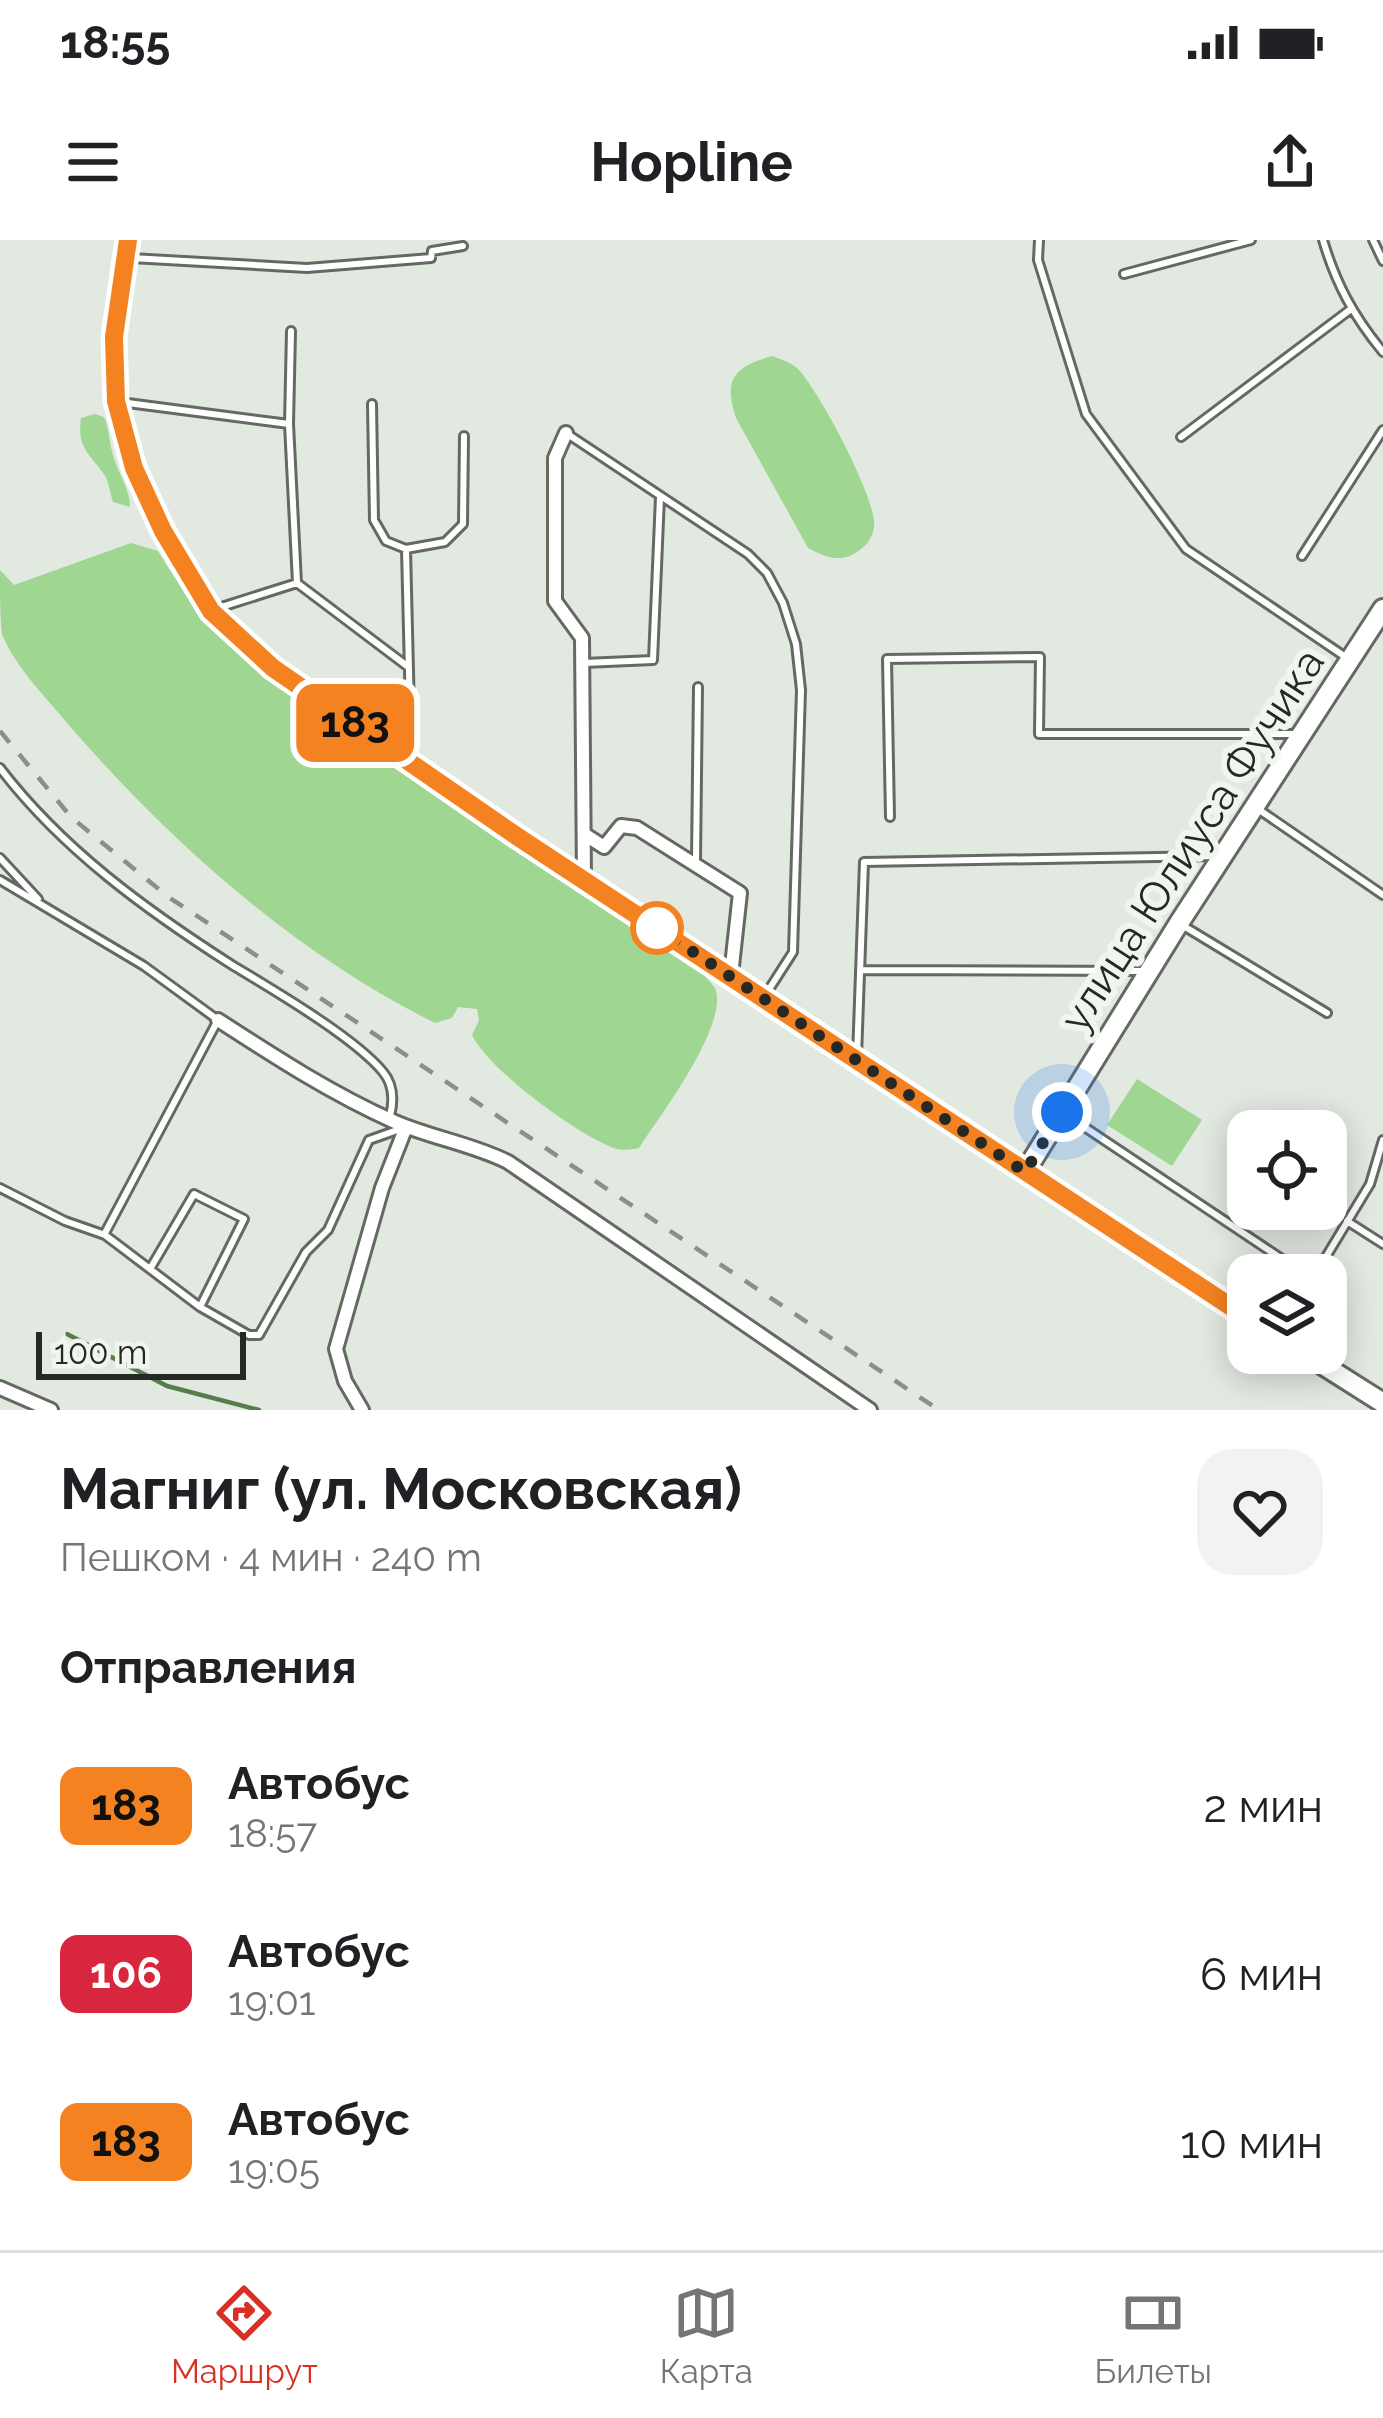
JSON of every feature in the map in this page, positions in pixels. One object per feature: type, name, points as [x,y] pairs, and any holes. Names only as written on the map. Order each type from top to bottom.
[{"type":"street","points":[[126,249],[114,337],[116,401],[134,468],[163,531],[211,611],[273,668],[584,880],[1227,1304]]},
{"type":"street","points":[[566,433],[555,458],[555,601],[582,638],[584,880]]},
{"type":"street","name":"улица Юлиуса Фучика","points":[[1025,1172],[1179,923],[1383,609]]},
{"type":"street","points":[[584,834],[604,847],[621,826],[637,827],[740,893],[730,975]]},
{"type":"street","points":[[218,1020],[312,1080],[389,1119],[508,1162],[870,1410]]},
{"type":"street","points":[[362,1410],[345,1381],[336,1348],[382,1189],[406,1127]]},
{"type":"street","points":[[1338,1374],[1383,1402]]},
{"type":"street","points":[[0,1388],[50,1410]]},
{"type":"lane","points":[[126,249],[307,268],[431,258],[433,240]]},
{"type":"lane","points":[[1039,240],[1038,260],[1086,414],[1136,482],[1186,549],[1350,660]]},
{"type":"lane","points":[[1124,274],[1251,240]]},
{"type":"lane","points":[[1323,240],[1336,284],[1383,352]]},
{"type":"lane","points":[[1372,240],[1383,261]]},
{"type":"lane","points":[[432,251],[463,246]]},
{"type":"lane","points":[[1180,437],[1351,309]]},
{"type":"lane","points":[[291,331],[289,424],[297,583]]},
{"type":"lane","points":[[116,401],[289,424]]},
{"type":"lane","points":[[372,404],[374,520],[386,541],[406,549],[445,542],[463,524],[464,436]]},
{"type":"lane","points":[[1302,556],[1383,430]]},
{"type":"lane","points":[[566,433],[727,539],[766,573],[783,603],[796,644],[801,737],[793,952],[764,997]]},
{"type":"lane","points":[[584,663],[653,660],[660,497]]},
{"type":"lane","points":[[405,757],[410,712],[406,549]]},
{"type":"lane","points":[[211,611],[297,583]]},
{"type":"lane","points":[[297,583],[407,666]]},
{"type":"lane","points":[[890,817],[886,659],[1040,657],[1039,734],[1302,734]]},
{"type":"lane","points":[[695,865],[698,687]]},
{"type":"lane","points":[[0,767],[50,824],[105,874],[173,927],[318,1021],[376,1065],[392,1089],[389,1119]]},
{"type":"lane","points":[[1255,807],[1383,896]]},
{"type":"lane","points":[[857,1061],[864,862],[1224,856]]},
{"type":"lane","points":[[0,858],[45,907]]},
{"type":"lane","points":[[0,880],[145,966],[218,1020],[105,1235]]},
{"type":"lane","points":[[1179,923],[1327,1013]]},
{"type":"lane","points":[[862,970],[1150,971]]},
{"type":"lane","points":[[1062,1112],[1279,1254]]},
{"type":"lane","points":[[0,1188],[64,1221],[105,1235],[200,1307],[249,1335],[260,1335],[306,1252],[328,1231],[369,1140],[406,1127]]},
{"type":"lane","points":[[1383,1140],[1370,1184],[1347,1221],[1383,1244]]},
{"type":"lane","points":[[150,1269],[194,1194],[244,1219],[200,1307]]},
{"type":"green space","points":[[772,356],[794,366],[806,379],[866,493],[873,532],[867,544],[852,555],[830,557],[808,548],[736,418],[731,393],[735,377],[740,370]]},
{"type":"green space","points":[[104,417],[130,507],[113,502],[105,476],[83,443],[81,418]]},
{"type":"green space","points":[[131,543],[158,551],[207,620],[268,678],[702,973],[713,985],[717,1004],[703,1046],[639,1148],[618,1149],[595,1139],[514,1082],[472,1035],[479,1020],[477,1009],[458,1007],[452,1018],[435,1023],[383,995],[284,929],[148,810],[40,692],[2,634],[0,570],[14,585]]},
{"type":"green space","points":[[1137,1079],[1202,1120],[1172,1166],[1107,1125]]},
{"type":"waterway","points":[[67,1334],[167,1386],[259,1410]]},
{"type":"railway","points":[[0,731],[71,817],[167,896],[939,1410]]},
{"type":"bus line","name":"183","points":[[128,240],[114,337],[116,401],[134,468],[163,531],[211,611],[273,668],[518,837],[1227,1304]]},
{"type":"route","points":[[657,928],[1025,1172],[1062,1112]]}]
